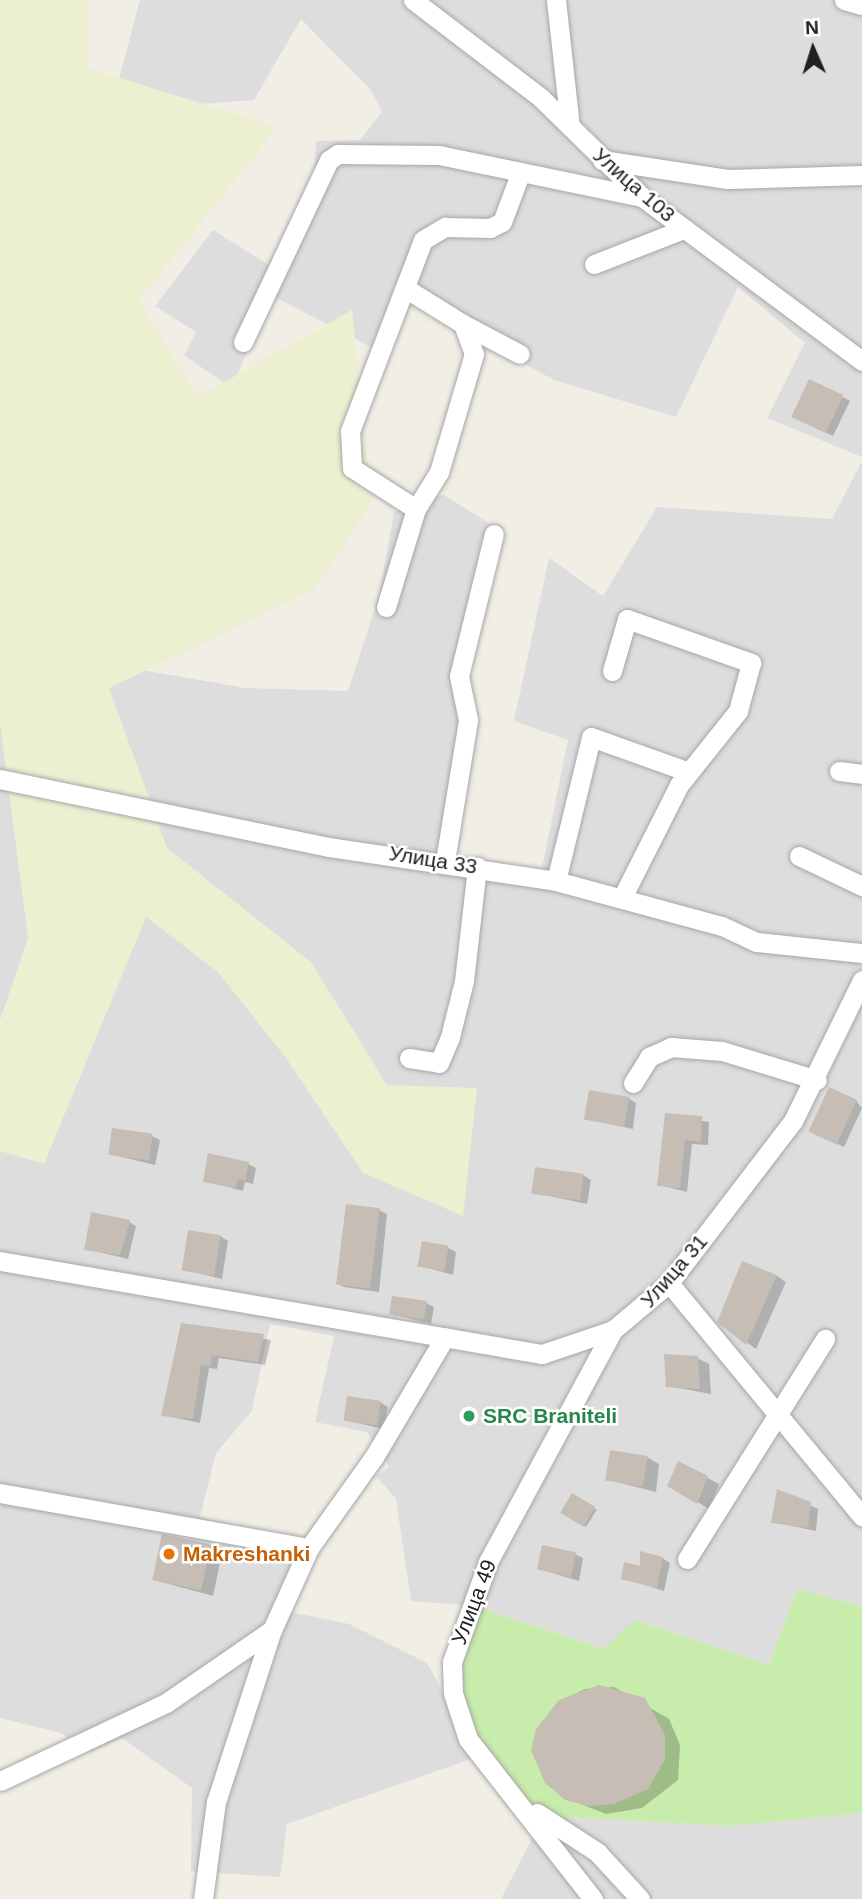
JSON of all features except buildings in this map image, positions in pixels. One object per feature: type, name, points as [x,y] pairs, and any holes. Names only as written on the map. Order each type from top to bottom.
[{"type":"street","name":"Улица 103","points":[[413,0],[570,126],[642,197],[862,361]]},
{"type":"street","points":[[556,0],[570,126]]},
{"type":"street","points":[[844,0],[862,5]]},
{"type":"street","points":[[243,342],[329,160],[348,152],[439,155],[520,174],[642,197]]},
{"type":"street","points":[[602,160],[728,179],[862,175]]},
{"type":"street","points":[[416,509],[362,480],[348,450],[423,240],[445,227],[490,228],[502,222],[520,174]]},
{"type":"street","points":[[594,264],[684,229]]},
{"type":"street","points":[[405,288],[463,324],[520,354]]},
{"type":"street","points":[[386,607],[416,509],[439,472],[474,354],[463,324]]},
{"type":"street","points":[[445,861],[468,720],[459,676],[494,534]]},
{"type":"street","points":[[612,671],[627,620],[751,663],[738,711],[689,772],[650,833],[623,897]]},
{"type":"street","points":[[556,881],[591,737],[689,772]]},
{"type":"street","points":[[839,771],[862,774]]},
{"type":"street","name":"Улица 33","points":[[0,779],[329,847],[445,861],[556,881],[623,897],[757,942],[862,953]]},
{"type":"street","points":[[799,856],[862,886]]},
{"type":"street","points":[[409,1058],[439,1063],[450,1037],[464,981],[477,867]]},
{"type":"street","name":"Улица 31","points":[[0,1261],[542,1354],[613,1330],[668,1283],[817,1080],[862,980]]},
{"type":"street","points":[[633,1083],[649,1057],[671,1047],[722,1051],[817,1080]]},
{"type":"street","points":[[668,1283],[783,1415],[862,1516]]},
{"type":"street","name":"Улица 49","points":[[593,1899],[524,1804],[468,1739],[453,1693],[452,1662],[488,1562],[613,1330]]},
{"type":"street","points":[[203,1899],[216,1802],[272,1630],[309,1548],[374,1457],[445,1337]]},
{"type":"street","points":[[687,1559],[783,1415],[825,1339]]},
{"type":"street","points":[[0,1493],[309,1548]]},
{"type":"street","points":[[0,1781],[166,1703],[272,1630]]},
{"type":"street","points":[[524,1804],[597,1853],[640,1899]]},
{"type":"shaded area","points":[[140,0],[862,0],[862,457],[767,418],[805,343],[738,287],[676,417],[554,380],[394,293],[373,348],[273,296],[231,388],[184,355],[196,332],[155,306],[213,230],[269,265],[314,178],[316,141],[360,140],[382,112],[370,89],[301,19],[254,100],[174,106],[113,102]]},
{"type":"shaded area","points":[[862,461],[862,1606],[797,1589],[769,1665],[636,1620],[605,1649],[474,1606],[411,1601],[396,1499],[376,1476],[389,1467],[367,1432],[315,1422],[334,1336],[270,1324],[252,1411],[216,1453],[200,1517],[320,1548],[290,1612],[349,1624],[427,1663],[479,1756],[287,1824],[280,1877],[191,1871],[192,1788],[122,1738],[91,1752],[61,1733],[0,1718],[0,645],[245,688],[348,691],[379,596],[394,513],[411,500],[444,495],[498,529],[462,678],[455,855],[541,873],[568,740],[514,721],[549,558],[603,596],[657,507],[832,519]]},
{"type":"shaded area","points":[[862,1813],[862,1899],[501,1899],[533,1836],[566,1817],[730,1826]]},
{"type":"green space","points":[[0,0],[87,0],[87,68],[278,127],[139,301],[198,397],[352,310],[372,502],[316,589],[109,688],[167,848],[311,962],[387,1085],[477,1088],[463,1216],[363,1173],[286,1058],[218,972],[146,917],[44,1164],[0,1151],[0,1020],[28,938],[0,723]]},
{"type":"green space","points":[[797,1589],[862,1606],[862,1813],[730,1826],[566,1817],[533,1836],[479,1756],[452,1662],[474,1606],[604,1649],[635,1620],[769,1665]]},
{"type":"place","name":"SRC Braniteli","points":[[469,1416]]},
{"type":"place","name":"Makreshanki","points":[[169,1554]]}]
